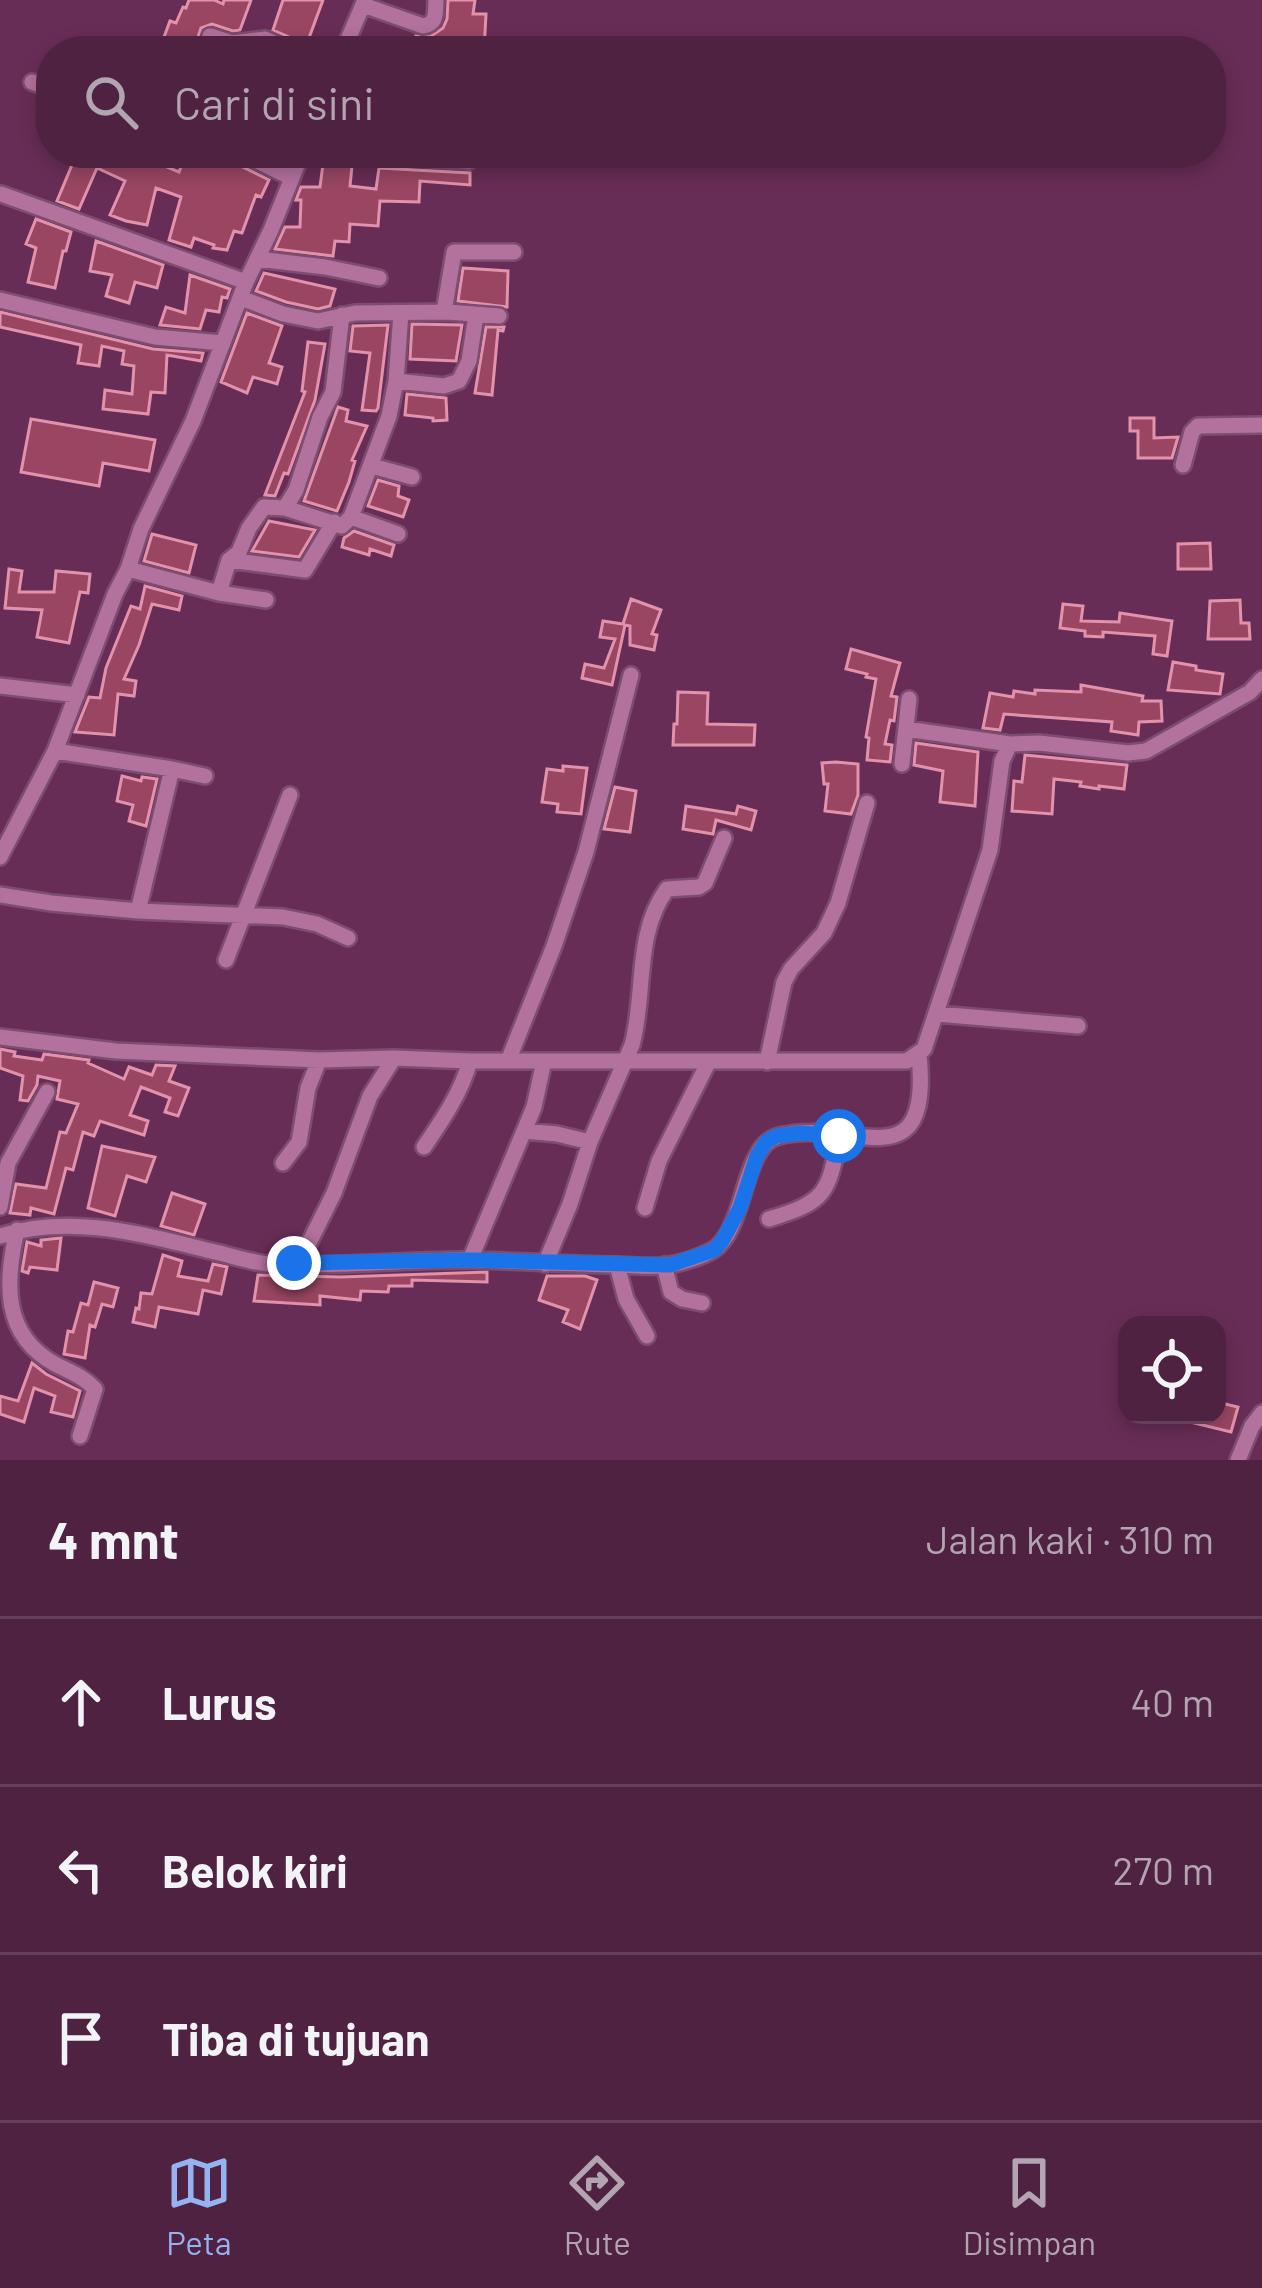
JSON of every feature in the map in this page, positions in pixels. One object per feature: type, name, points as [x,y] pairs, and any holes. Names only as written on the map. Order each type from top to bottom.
[{"type":"street","points":[[350,36],[364,3],[428,26],[435,20],[436,0]]},
{"type":"street","points":[[32,82],[36,83]]},
{"type":"street","points":[[272,168],[290,177]]},
{"type":"street","points":[[0,857],[55,751],[141,529],[193,421],[294,168]]},
{"type":"street","points":[[1,194],[244,290],[298,318],[318,321],[355,313],[444,312],[500,316]]},
{"type":"street","points":[[444,312],[454,252],[514,252]]},
{"type":"street","points":[[258,259],[379,278]]},
{"type":"street","points":[[0,300],[154,337],[223,343]]},
{"type":"street","points":[[229,560],[305,570],[342,520],[372,466],[389,416],[401,313]]},
{"type":"street","points":[[285,508],[333,392],[342,315]]},
{"type":"street","points":[[395,381],[444,386],[459,382],[469,362],[476,315]]},
{"type":"street","points":[[1183,465],[1198,426],[1262,425]]},
{"type":"street","points":[[372,466],[412,478]]},
{"type":"street","points":[[219,593],[229,560],[239,552],[263,507],[398,534]]},
{"type":"street","points":[[128,569],[266,600]]},
{"type":"street","points":[[508,1061],[586,852],[632,675]]},
{"type":"street","points":[[906,729],[1010,744],[1146,751],[1250,692],[1262,679]]},
{"type":"street","points":[[0,686],[76,694]]},
{"type":"street","points":[[902,764],[909,699]]},
{"type":"street","points":[[0,1037],[116,1051],[320,1060],[908,1061],[924,1049],[990,850],[1002,761],[1010,744]]},
{"type":"street","points":[[55,751],[205,776]]},
{"type":"street","points":[[138,911],[172,769]]},
{"type":"street","points":[[226,960],[290,795]]},
{"type":"street","points":[[767,1062],[784,982],[824,933],[838,903],[867,803]]},
{"type":"street","points":[[545,1264],[636,1029],[644,952],[654,915],[668,889],[705,883],[724,838]]},
{"type":"street","points":[[0,895],[138,911],[299,919],[348,938]]},
{"type":"street","points":[[937,1014],[1078,1026]]},
{"type":"street","points":[[0,1236],[77,1225],[251,1261],[294,1263],[683,1262],[714,1250],[722,1241],[740,1208],[757,1156],[776,1136],[901,1135],[909,1128],[920,1095],[919,1054]]},
{"type":"street","points":[[294,1263],[334,1193],[370,1096],[394,1058]]},
{"type":"street","points":[[283,1163],[299,1142],[308,1088],[320,1060]]},
{"type":"street","points":[[424,1147],[464,1081],[470,1061]]},
{"type":"street","points":[[470,1260],[534,1107],[544,1061]]},
{"type":"street","points":[[645,1208],[659,1161],[708,1063]]},
{"type":"street","points":[[0,1208],[8,1163],[46,1091]]},
{"type":"street","points":[[524,1131],[590,1142]]},
{"type":"street","points":[[769,1219],[824,1193],[839,1136]]},
{"type":"street","points":[[17,1230],[9,1264],[14,1320],[25,1341],[95,1389],[80,1436]]},
{"type":"street","points":[[617,1265],[626,1299],[647,1336]]},
{"type":"street","points":[[664,1265],[670,1292],[702,1304]]},
{"type":"street","points":[[1238,1460],[1262,1413]]},
{"type":"building","points":[[189,0],[223,4],[224,0],[251,0],[240,30],[212,24],[201,28],[198,36],[164,36],[170,21],[176,23]]},
{"type":"building","points":[[283,0],[323,0],[310,36],[287,36],[273,30]]},
{"type":"building","points":[[448,0],[475,0],[473,14],[486,14],[485,36],[431,36],[447,19]]},
{"type":"building","points":[[71,168],[97,168],[79,209],[57,201]]},
{"type":"building","points":[[97,168],[179,172],[180,168],[245,168],[269,180],[261,197],[256,195],[242,233],[234,231],[227,250],[194,238],[191,247],[169,240],[181,197],[156,188],[147,225],[110,215],[125,181]]},
{"type":"building","points":[[322,168],[352,168],[350,186],[376,189],[379,168],[470,173],[470,185],[420,181],[419,202],[380,201],[378,226],[350,224],[349,242],[335,241],[333,256],[275,249],[285,227],[300,227],[301,200],[296,200],[301,187],[320,187]]},
{"type":"building","points":[[36,219],[71,232],[55,288],[28,282],[36,248],[26,244]]},
{"type":"building","points":[[96,241],[163,265],[157,288],[135,282],[129,303],[106,296],[112,275],[90,271]]},
{"type":"building","points":[[463,268],[508,271],[507,307],[458,301]]},
{"type":"building","points":[[264,273],[335,289],[330,306],[318,309],[256,291]]},
{"type":"building","points":[[190,275],[230,289],[227,298],[222,297],[219,312],[206,310],[200,329],[160,325],[166,307],[185,313]]},
{"type":"building","points":[[0,312],[153,349],[203,353],[201,361],[167,355],[165,393],[151,392],[148,414],[103,409],[105,390],[132,394],[134,366],[122,364],[124,351],[102,346],[99,366],[78,363],[81,345],[0,327]]},
{"type":"building","points":[[247,313],[282,326],[269,363],[282,367],[277,384],[253,377],[247,393],[221,382]]},
{"type":"building","points":[[412,324],[462,325],[456,361],[410,359]]},
{"type":"building","points":[[388,325],[378,408],[362,410],[370,353],[350,351],[353,326]]},
{"type":"building","points":[[486,327],[504,327],[498,330],[492,395],[475,393]]},
{"type":"building","points":[[308,342],[325,344],[315,400],[288,474],[284,473],[275,496],[265,495],[305,392]]},
{"type":"building","points":[[407,394],[446,398],[447,420],[405,415]]},
{"type":"building","points":[[338,407],[348,410],[346,421],[367,426],[337,511],[304,501]]},
{"type":"building","points":[[1130,418],[1154,418],[1154,438],[1178,437],[1172,458],[1138,458],[1138,431],[1130,431]]},
{"type":"building","points":[[31,419],[155,440],[149,471],[103,463],[99,486],[21,472]]},
{"type":"building","points":[[378,480],[399,486],[398,496],[409,500],[403,517],[368,506]]},
{"type":"building","points":[[269,521],[315,530],[299,557],[252,551]]},
{"type":"building","points":[[354,531],[394,545],[391,556],[342,547],[344,538]]},
{"type":"building","points":[[152,534],[196,545],[189,573],[144,561]]},
{"type":"building","points":[[1210,543],[1211,569],[1178,569],[1178,544]]},
{"type":"building","points":[[9,569],[22,571],[19,592],[54,592],[56,571],[90,574],[88,593],[80,592],[69,643],[37,637],[42,610],[5,608]]},
{"type":"building","points":[[145,586],[182,596],[179,610],[152,604],[124,679],[136,681],[134,696],[118,694],[114,735],[75,732],[89,697],[100,698],[106,668],[131,606],[140,609]]},
{"type":"building","points":[[631,599],[661,610],[652,634],[657,635],[654,650],[630,645],[630,626],[625,625],[612,685],[582,678],[585,664],[604,668],[615,639],[600,637],[603,621],[623,624]]},
{"type":"building","points":[[1240,600],[1241,623],[1249,623],[1250,639],[1208,639],[1210,601]]},
{"type":"building","points":[[1063,604],[1083,606],[1081,621],[1119,622],[1120,613],[1172,621],[1167,656],[1153,654],[1155,636],[1103,632],[1103,637],[1085,636],[1085,631],[1060,628]]},
{"type":"building","points":[[851,649],[900,663],[891,696],[897,697],[894,721],[890,720],[885,744],[892,745],[890,762],[867,760],[876,679],[846,669]]},
{"type":"building","points":[[1173,662],[1223,674],[1220,694],[1168,690]]},
{"type":"building","points":[[1081,685],[1143,696],[1142,701],[1161,701],[1162,721],[1139,722],[1138,735],[1111,731],[1112,722],[1004,714],[1000,730],[983,728],[990,693],[1013,697],[1014,691],[1081,692]]},
{"type":"building","points":[[678,692],[708,693],[707,724],[755,725],[754,745],[673,745]]},
{"type":"building","points":[[916,743],[978,752],[975,806],[940,802],[943,771],[914,765]]},
{"type":"building","points":[[1025,755],[1127,765],[1124,789],[1054,779],[1052,814],[1012,811],[1014,781],[1022,782]]},
{"type":"building","points":[[822,763],[858,764],[858,795],[851,814],[825,811],[828,784],[824,784]]},
{"type":"building","points":[[563,766],[587,768],[581,814],[557,812],[558,804],[542,802],[547,769],[563,771]]},
{"type":"building","points":[[122,776],[157,779],[146,826],[129,821],[133,805],[117,801]]},
{"type":"building","points":[[615,787],[636,791],[630,832],[604,829]]},
{"type":"building","points":[[686,806],[736,814],[738,806],[756,811],[751,830],[716,820],[713,834],[683,829]]},
{"type":"building","points":[[0,1049],[42,1060],[44,1054],[89,1060],[124,1079],[129,1067],[152,1075],[156,1065],[175,1066],[169,1081],[189,1088],[178,1116],[165,1112],[170,1098],[141,1087],[130,1115],[148,1121],[144,1135],[100,1121],[94,1136],[83,1132],[73,1170],[66,1168],[54,1214],[31,1208],[30,1215],[10,1213],[16,1184],[46,1188],[60,1132],[66,1133],[78,1104],[57,1099],[60,1081],[38,1076],[28,1101],[20,1100],[23,1076],[0,1068]]},
{"type":"building","points":[[102,1146],[155,1157],[146,1182],[127,1176],[115,1216],[88,1208]]},
{"type":"building","points":[[172,1193],[205,1204],[194,1235],[161,1226]]},
{"type":"building","points":[[61,1238],[57,1270],[30,1267],[28,1273],[22,1271],[27,1242],[41,1246],[41,1240]]},
{"type":"building","points":[[163,1255],[182,1261],[178,1276],[208,1281],[213,1264],[227,1267],[221,1294],[203,1290],[198,1314],[159,1307],[155,1327],[133,1322],[141,1293],[152,1294]]},
{"type":"building","points":[[487,1272],[487,1282],[412,1280],[412,1286],[389,1286],[388,1292],[361,1291],[360,1300],[320,1296],[320,1305],[254,1301],[258,1275]]},
{"type":"building","points":[[547,1276],[597,1280],[580,1329],[563,1322],[568,1310],[539,1300]]},
{"type":"building","points":[[94,1282],[118,1288],[113,1307],[102,1304],[95,1327],[90,1325],[85,1358],[64,1354],[68,1331],[73,1332],[81,1303],[88,1305]]},
{"type":"building","points":[[32,1363],[80,1391],[73,1417],[51,1412],[55,1396],[34,1388],[24,1422],[0,1414],[0,1396],[18,1401]]},
{"type":"building","points":[[1226,1404],[1238,1407],[1231,1432],[1198,1424],[1226,1424]]},
{"type":"route","points":[[294,1263],[470,1260],[657,1266],[683,1262],[714,1250],[722,1241],[766,1142],[801,1133],[839,1136]]}]
